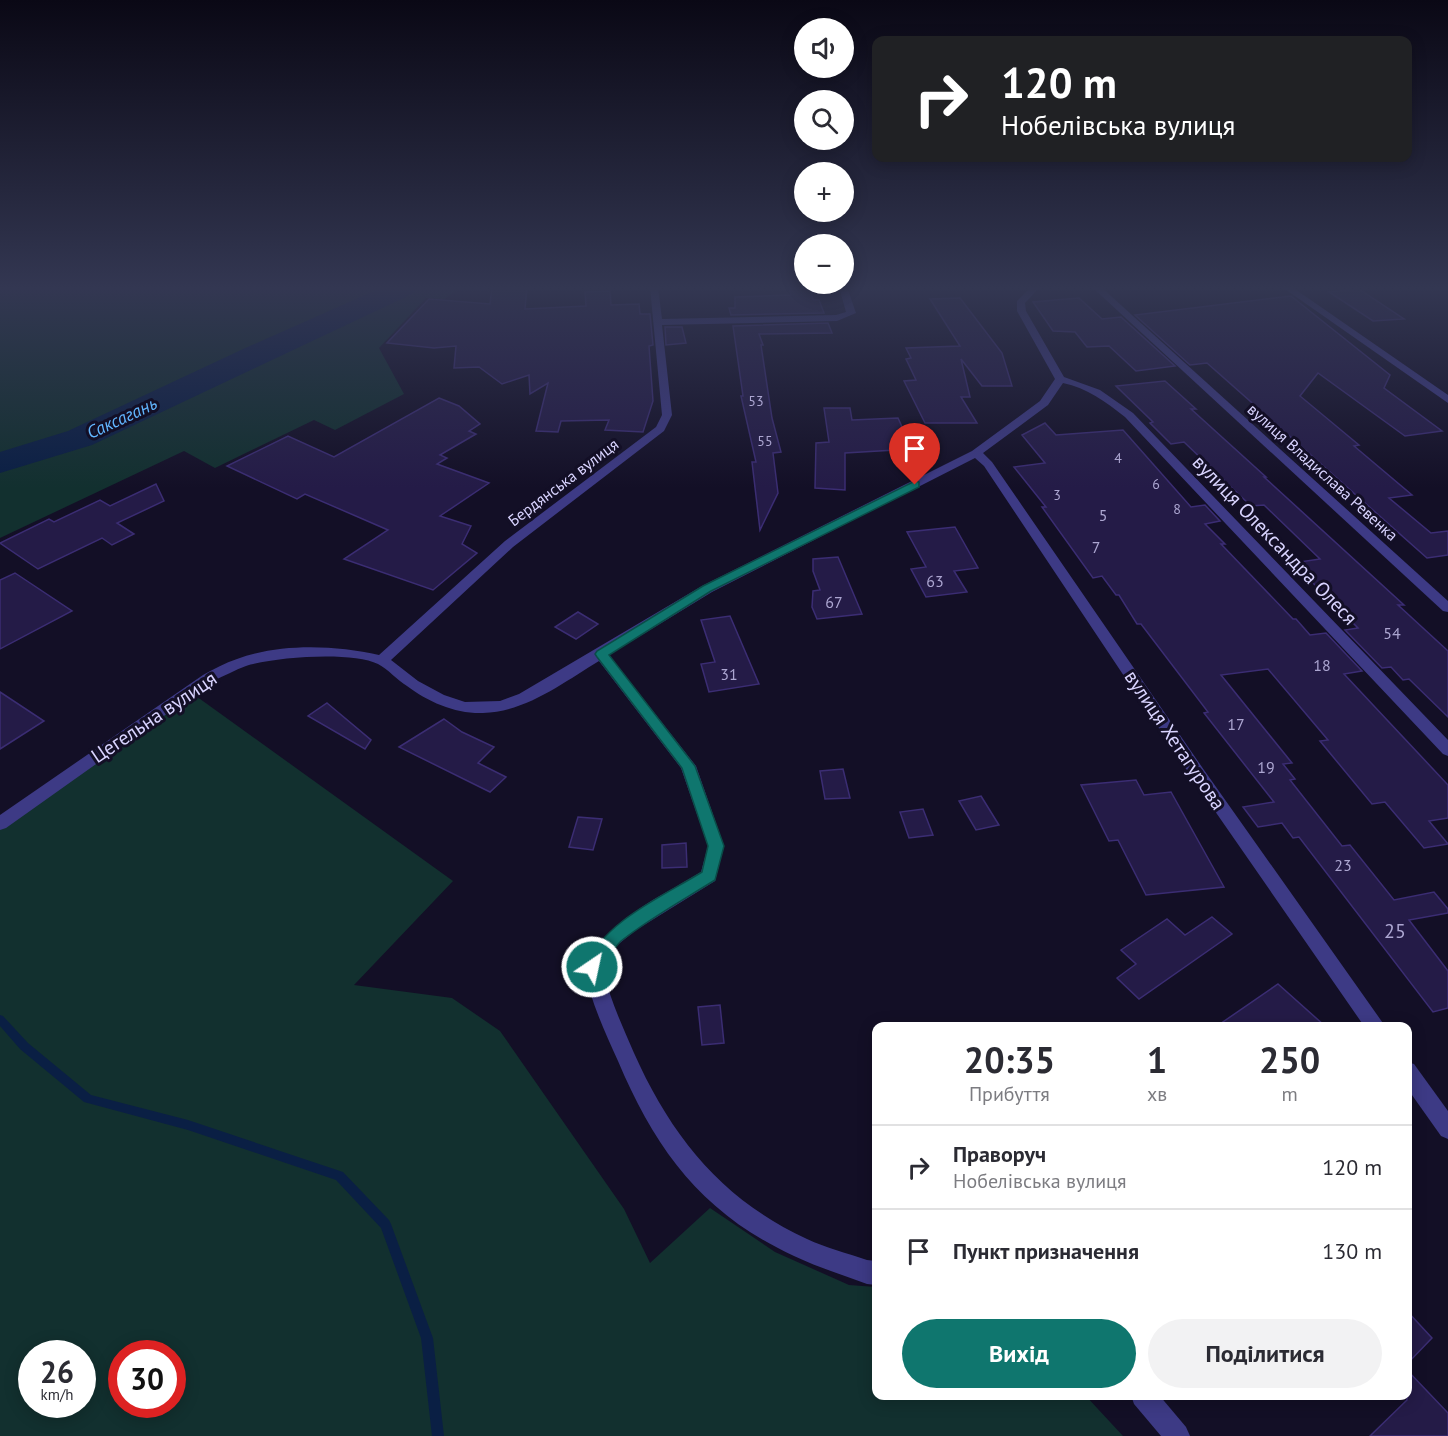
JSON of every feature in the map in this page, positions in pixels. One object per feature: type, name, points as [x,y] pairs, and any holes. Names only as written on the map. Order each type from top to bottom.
[{"type":"street","name":"Бердянська вулиця","points":[[382,660],[509,544],[660,429],[667,415],[660,354]]},
{"type":"street","points":[[1048,354],[1060,379]]},
{"type":"street","name":"вулиця Владислава Ревенка","points":[[1169,354],[1448,608]]},
{"type":"street","points":[[1382,354],[1448,400]]},
{"type":"street","name":"Цегельна вулиця","points":[[0,824],[221,671],[242,662],[291,653],[351,653],[382,660],[413,684],[440,699],[465,707],[502,706],[524,698],[707,589],[976,453],[1044,403],[1060,379]]},
{"type":"street","name":"вулиця Олександра Олеся","points":[[1060,379],[1083,384],[1100,392],[1129,415],[1448,750]]},
{"type":"street","name":"вулиця Хетагурова","points":[[976,453],[988,464],[1198,774],[1372,1022]]},
{"type":"street","points":[[601,654],[688,766],[716,846],[709,876],[630,925],[610,941],[592,967],[602,1003],[644,1098],[678,1152],[722,1198],[756,1223],[801,1248],[872,1273]]},
{"type":"street","points":[[1412,1078],[1448,1129]]},
{"type":"street","points":[[1147,1400],[1177,1436]]},
{"type":"green space","points":[[0,354],[382,354],[404,394],[335,430],[314,420],[215,468],[184,451],[0,538]]},
{"type":"green space","points":[[189,691],[453,881],[354,985],[452,998],[500,1031],[624,1209],[650,1263],[710,1208],[775,1252],[849,1285],[872,1287],[872,1400],[1090,1400],[1123,1436],[0,1436],[0,824]]},
{"type":"building","points":[[455,354],[650,354],[653,401],[643,432],[605,430],[609,420],[561,421],[558,432],[536,431],[548,383],[530,394],[529,375],[502,384],[479,367],[454,368]]},
{"type":"building","points":[[737,354],[762,354],[772,418],[781,452],[773,453],[778,493],[760,530],[752,462],[756,462],[741,396],[743,396]]},
{"type":"building","points":[[909,354],[1002,354],[1012,386],[982,386],[961,359],[970,397],[961,397],[977,423],[925,423],[904,381],[916,380],[906,359],[911,358]]},
{"type":"building","points":[[1118,354],[1162,354],[1175,366],[1136,371]]},
{"type":"building","points":[[1178,354],[1364,354],[1390,375],[1384,388],[1442,431],[1405,436],[1318,373],[1300,396],[1359,445],[1354,446],[1412,495],[1389,498],[1431,533],[1448,531],[1448,555],[1427,558],[1207,363],[1190,365]]},
{"type":"building","points":[[1165,381],[1196,409],[1191,409],[1404,605],[1398,605],[1448,651],[1448,717],[1409,679],[1403,680],[1391,667],[1382,668],[1345,630],[1358,628],[1293,563],[1320,559],[1264,505],[1251,506],[1184,442],[1171,444],[1150,423],[1153,422],[1116,386]]},
{"type":"building","points":[[439,398],[459,406],[480,424],[469,431],[476,434],[440,455],[447,458],[437,464],[489,483],[440,516],[471,526],[462,544],[477,553],[433,590],[344,559],[388,530],[305,494],[297,499],[227,466],[288,436],[334,457]]},
{"type":"building","points":[[824,408],[850,408],[852,420],[898,418],[912,449],[845,453],[845,490],[815,488],[816,443],[829,442]]},
{"type":"building","points":[[1045,423],[1056,435],[1123,430],[1191,507],[1205,505],[1220,521],[1205,524],[1225,544],[1221,544],[1293,619],[1296,619],[1310,635],[1326,633],[1362,671],[1344,674],[1448,785],[1448,818],[1429,821],[1448,844],[1424,848],[1385,802],[1372,804],[1320,741],[1328,740],[1268,669],[1221,675],[1292,763],[1283,764],[1295,779],[1290,780],[1342,846],[1350,845],[1394,900],[1434,892],[1448,909],[1448,913],[1409,920],[1448,971],[1448,1008],[1433,1012],[1299,837],[1293,838],[1282,823],[1258,827],[1243,807],[1274,802],[1204,713],[1208,712],[1141,624],[1137,624],[1119,595],[1116,595],[1102,576],[1093,578],[1042,507],[1046,507],[1014,467],[1045,463],[1022,435]]},
{"type":"building","points":[[156,484],[164,501],[117,523],[134,534],[112,545],[102,538],[38,569],[0,543],[49,519],[54,522],[100,500],[110,506]]},
{"type":"building","points":[[955,527],[978,568],[954,571],[967,592],[926,597],[911,569],[926,567],[907,532]]},
{"type":"building","points":[[838,557],[862,614],[817,619],[812,607],[813,591],[820,590],[813,571],[813,559]]},
{"type":"building","points":[[15,573],[72,611],[0,649],[0,580]]},
{"type":"building","points":[[578,612],[598,624],[576,639],[555,627]]},
{"type":"building","points":[[730,616],[759,684],[709,692],[701,664],[715,662],[701,620]]},
{"type":"building","points":[[0,692],[44,721],[0,749]]},
{"type":"building","points":[[327,703],[371,740],[365,749],[308,716]]},
{"type":"building","points":[[444,719],[462,732],[494,747],[478,763],[506,777],[490,792],[399,747]]},
{"type":"building","points":[[843,769],[850,798],[825,799],[820,771]]},
{"type":"building","points":[[1136,780],[1144,795],[1171,792],[1224,887],[1146,895],[1118,840],[1109,841],[1081,785]]},
{"type":"building","points":[[981,796],[999,825],[976,830],[959,801]]},
{"type":"building","points":[[923,809],[933,835],[909,838],[900,812]]},
{"type":"building","points":[[578,817],[602,819],[593,850],[569,847]]},
{"type":"building","points":[[686,843],[687,867],[662,868],[662,845]]},
{"type":"building","points":[[1212,917],[1232,934],[1139,999],[1117,978],[1136,964],[1121,950],[1167,919],[1185,935]]},
{"type":"building","points":[[1278,984],[1321,1022],[1223,1022]]},
{"type":"building","points":[[720,1005],[724,1043],[702,1045],[698,1007]]},
{"type":"building","points":[[1412,1316],[1432,1338],[1412,1359]]},
{"type":"building","points":[[1412,1375],[1448,1413],[1448,1436],[1370,1436],[1407,1400],[1412,1400]]},
{"type":"waterway","name":"Саксагань","points":[[0,463],[80,438],[257,354]]},
{"type":"waterway","points":[[0,1019],[24,1046],[88,1099],[188,1125],[339,1176],[385,1224],[427,1338],[438,1436]]},
{"type":"route","points":[[592,967],[610,941],[630,925],[709,876],[716,846],[688,766],[601,654],[707,589],[915,485]]}]
